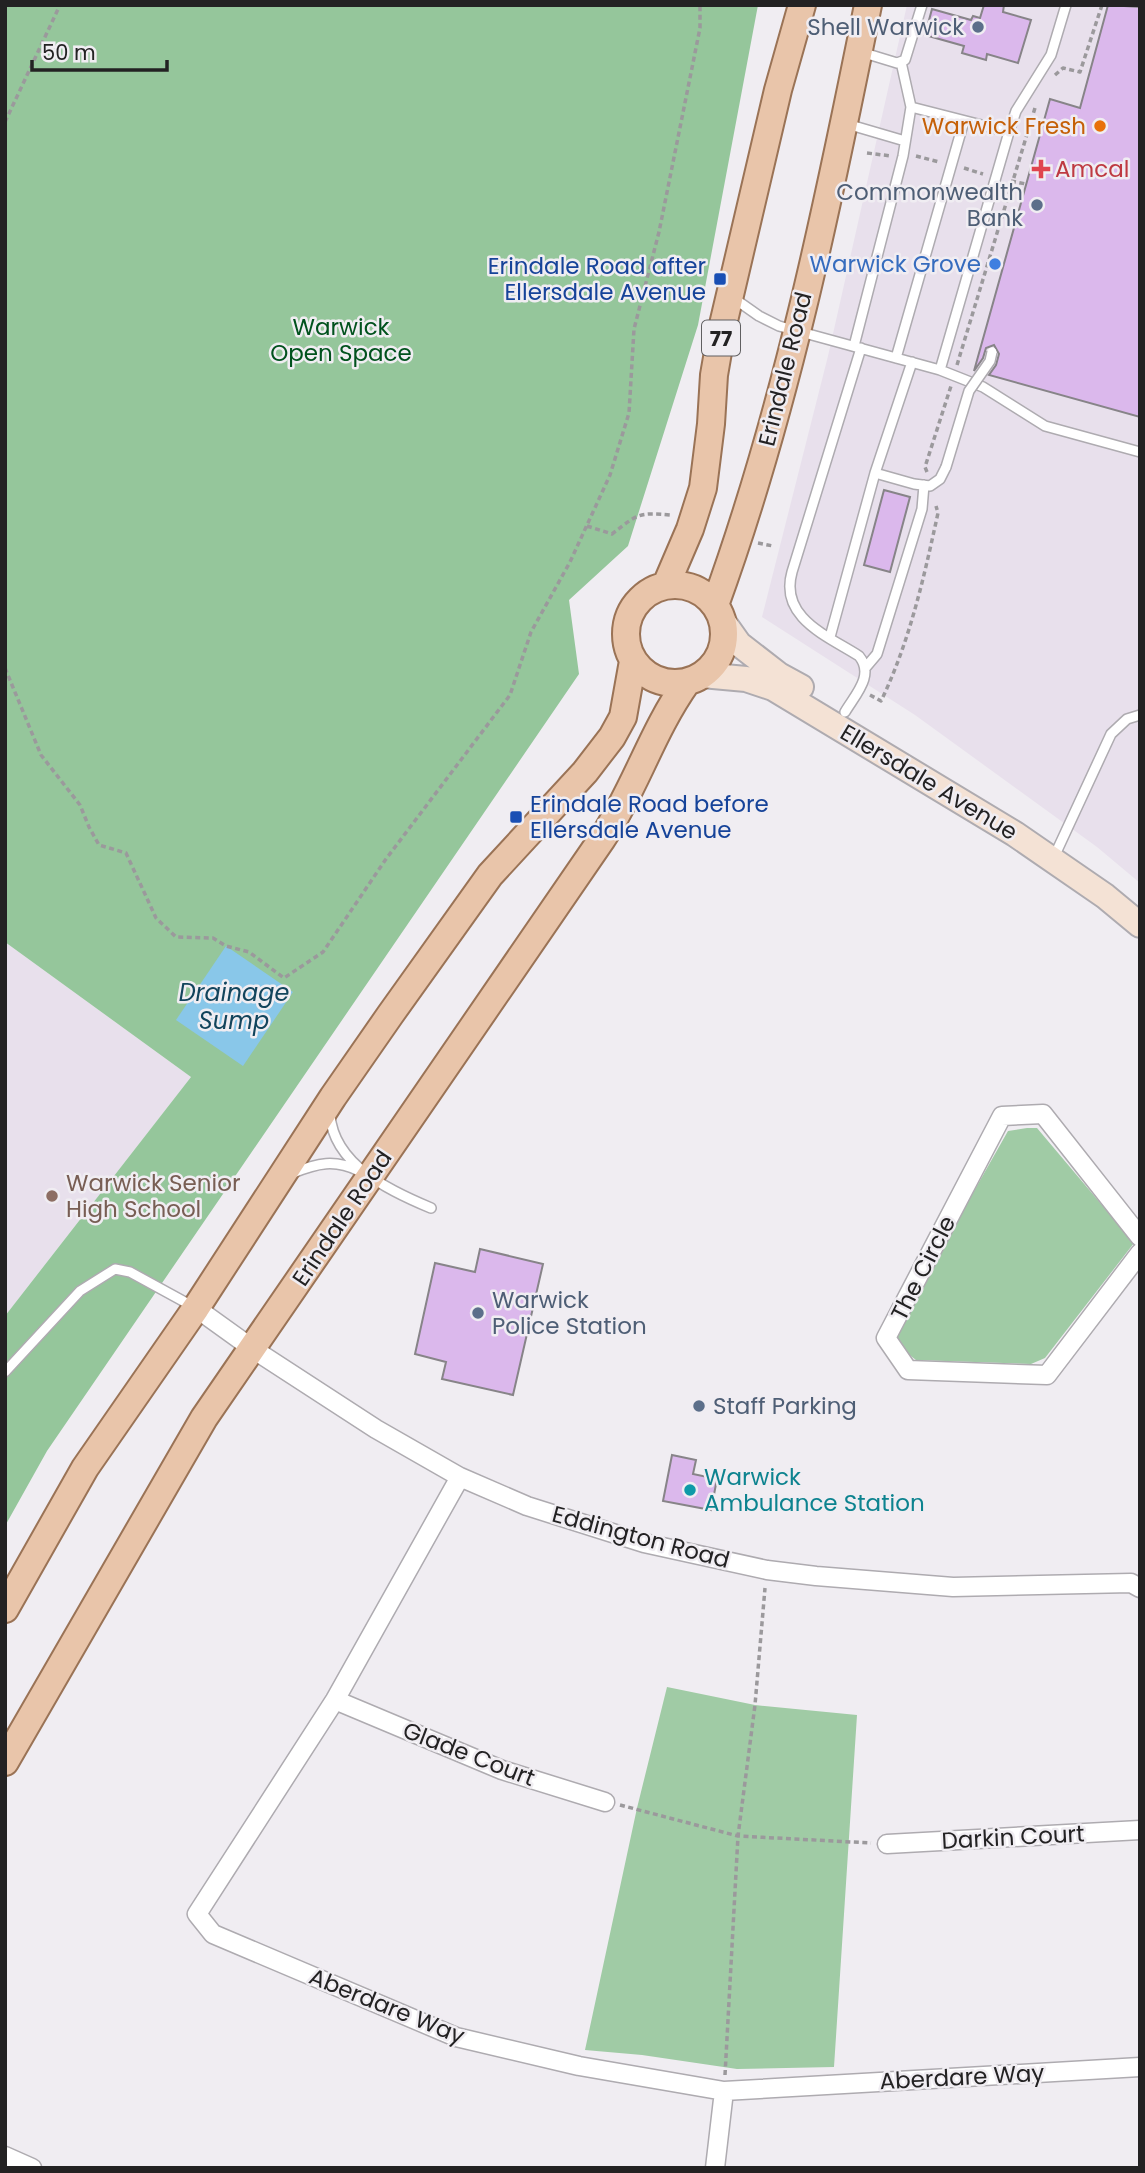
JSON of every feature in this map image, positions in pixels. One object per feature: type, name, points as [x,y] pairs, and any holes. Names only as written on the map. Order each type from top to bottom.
[{"type":"main road","name":"Erindale Road","points":[[5,1762],[204,1418],[622,810],[673,701],[695,678],[714,664],[721,651],[724,636],[719,613],[796,331],[845,123],[868,5]]},
{"type":"main road","name":"77","points":[[666,585],[690,529],[703,488],[714,375],[730,295],[798,12]]},
{"type":"main road","points":[[695,678],[671,683],[657,680],[644,672],[633,661],[627,646],[625,630],[629,614],[638,601],[651,591],[666,585],[684,585],[701,592],[719,613]]},
{"type":"main road","points":[[5,1609],[85,1468],[196,1308],[333,1097],[490,875],[585,772],[612,737],[623,717],[633,661]]},
{"type":"street","name":"Ellersdale Avenue","points":[[719,613],[739,644],[779,675],[845,712],[1140,906]]},
{"type":"street","name":"Ellersdale Avenue","points":[[695,678],[746,679],[773,688],[1056,852],[1140,925]]},
{"type":"street","name":"The Circle","points":[[1140,1237],[1043,1114],[1002,1116],[886,1338],[908,1370],[1048,1375],[1140,1253]]},
{"type":"street","name":"Eddington Road","points":[[196,1308],[253,1349],[376,1429],[460,1477],[527,1506],[644,1543],[767,1570],[953,1587],[1131,1583],[1140,1588]]},
{"type":"street","name":"Aberdare Way","points":[[460,1477],[335,1700],[197,1914],[213,1934],[456,2037],[579,2066],[724,2091],[1140,2067]]},
{"type":"street","name":"Glade Court","points":[[335,1700],[502,1770],[605,1802]]},
{"type":"street","name":"Darkin Court","points":[[887,1844],[1140,1830]]},
{"type":"street","points":[[715,2168],[724,2091]]},
{"type":"street","points":[[5,2156],[32,2168]]},
{"type":"lane","points":[[901,62],[907,57],[922,5]]},
{"type":"lane","points":[[940,370],[1016,111],[1051,55],[1066,5]]},
{"type":"lane","points":[[859,51],[901,62]]},
{"type":"lane","points":[[845,712],[866,676],[866,667],[859,656],[797,613],[790,600],[789,581],[857,347],[905,141],[911,107],[901,62]]},
{"type":"lane","points":[[911,107],[1009,132]]},
{"type":"lane","points":[[896,358],[964,121]]},
{"type":"lane","points":[[845,123],[905,141]]},
{"type":"lane","points":[[730,295],[759,316],[779,326],[940,370],[983,387],[1045,426],[1140,452]]},
{"type":"lane","points":[[875,473],[927,486],[940,479],[969,391],[990,361],[992,352]]},
{"type":"lane","points":[[830,637],[875,473],[912,362]]},
{"type":"lane","points":[[866,667],[877,654],[927,486]]},
{"type":"lane","points":[[1056,852],[1111,734],[1119,724],[1140,715]]},
{"type":"lane","points":[[333,1097],[329,1117],[335,1138],[347,1155],[391,1192],[431,1208]]},
{"type":"lane","points":[[281,1178],[309,1166],[342,1163],[370,1176]]},
{"type":"lane","points":[[5,1372],[80,1291],[116,1269],[130,1272],[196,1308]]},
{"type":"path","points":[[5,122],[60,5]]},
{"type":"path","points":[[5,668],[41,755],[80,805],[99,845],[125,853],[156,918],[176,937],[213,938],[226,946],[249,952],[284,978],[323,952],[386,859],[510,695],[531,632],[570,562],[610,475],[629,413],[634,329],[659,232],[700,28],[700,5]]},
{"type":"path","points":[[1048,82],[1063,68],[1080,72],[1102,5]]},
{"type":"path","points":[[859,688],[881,701],[899,664],[921,589],[938,513],[927,486],[925,467],[1037,102]]},
{"type":"path","points":[[587,526],[612,534],[633,518],[648,512],[660,514]]},
{"type":"path","points":[[724,2091],[738,1836],[767,1570]]},
{"type":"path","points":[[605,1802],[738,1836],[887,1844]]},
{"type":"shaded area","points":[[907,5],[1140,5],[1140,883],[1097,847],[915,715],[762,617],[828,356]]},
{"type":"shaded area","name":"Warwick Senior High School","points":[[5,942],[191,1077],[5,1316]]},
{"type":"green space","name":"Warwick Open Space","points":[[5,5],[758,5],[698,325],[628,546],[569,600],[579,674],[47,1451],[5,1526],[5,1316],[191,1077],[5,942]]},
{"type":"green space","points":[[1037,1128],[1134,1243],[1045,1358],[1031,1364],[916,1360],[899,1347],[893,1334],[1008,1131]]},
{"type":"green space","points":[[667,1687],[755,1705],[857,1715],[834,2067],[737,2069],[642,2055],[585,2050],[637,1808]]},
{"type":"water","name":"Drainage Sump","points":[[226,946],[293,992],[243,1066],[176,1020]]},
{"type":"building","name":"Shell Warwick","points":[[984,5],[1004,5],[1003,12],[1031,20],[1018,63],[987,54],[986,60],[962,53],[964,46],[925,35],[932,9],[971,20],[973,16],[980,18]]},
{"type":"building","points":[[1108,5],[1140,7],[1140,417],[989,375],[999,354],[994,345],[986,348],[974,371],[1050,99],[1080,108]]},
{"type":"building","points":[[884,490],[910,497],[890,572],[864,565]]},
{"type":"building","name":"Warwick Police Station","points":[[480,1249],[543,1264],[513,1395],[442,1379],[446,1362],[415,1354],[435,1263],[475,1272]]},
{"type":"building","name":"Warwick Ambulance Station","points":[[672,1455],[696,1460],[693,1474],[717,1479],[711,1510],[663,1501]]},
{"type":"place","name":"Shell Warwick","points":[[978,27]]},
{"type":"place","name":"Warwick Fresh","points":[[1100,126]]},
{"type":"place","name":"Amcal","points":[[1041,169]]},
{"type":"place","name":"Commonwealth Bank","points":[[1037,205]]},
{"type":"place","name":"Warwick Grove","points":[[995,264]]},
{"type":"place","name":"Erindale Road after Ellersdale Avenue","points":[[720,279]]},
{"type":"place","name":"Erindale Road before Ellersdale Avenue","points":[[516,817]]},
{"type":"place","name":"Warwick Senior High School","points":[[52,1196]]},
{"type":"place","name":"Warwick Police Station","points":[[478,1313]]},
{"type":"place","name":"Staff Parking","points":[[699,1406]]},
{"type":"place","name":"Warwick Ambulance Station","points":[[690,1490]]}]
